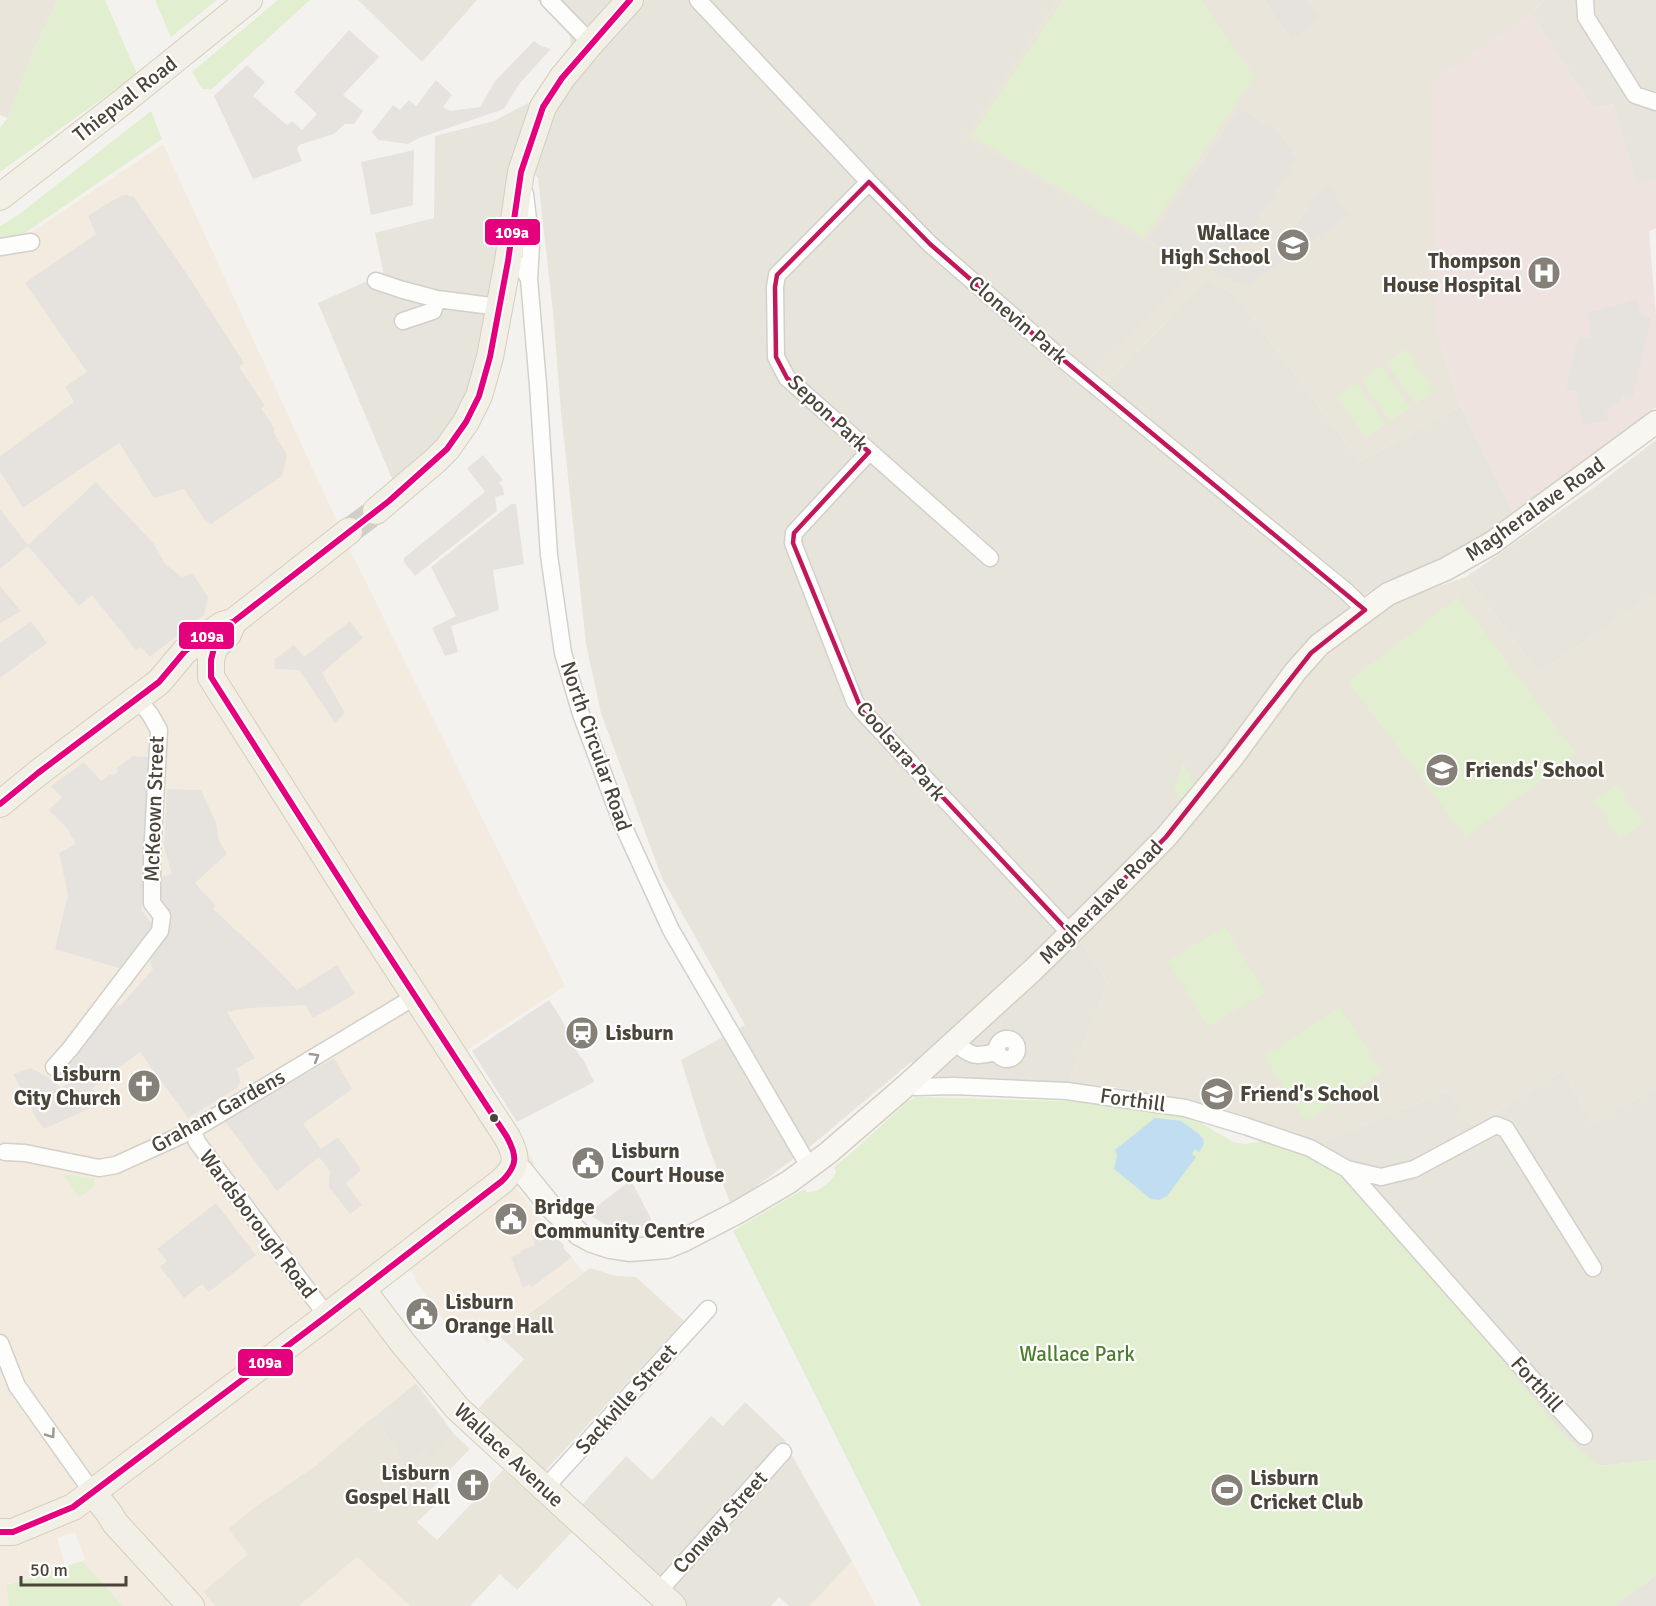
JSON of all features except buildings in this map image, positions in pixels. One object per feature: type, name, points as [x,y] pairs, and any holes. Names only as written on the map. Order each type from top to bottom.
[{"type":"main road","name":"Thiepval Road","points":[[0,197],[249,0]]},
{"type":"main road","points":[[376,511],[436,460],[466,423],[479,396],[490,357],[508,261],[521,172],[543,107],[562,78],[630,0]]},
{"type":"main road","points":[[0,804],[159,682],[185,651],[222,626],[233,622],[349,531]]},
{"type":"main road","points":[[0,1532],[13,1532],[83,1500],[502,1181],[511,1173],[514,1166],[516,1158],[507,1137],[211,677],[214,648],[228,634],[233,622]]},
{"type":"main road","points":[[159,682],[168,681],[186,673],[193,674],[221,694]]},
{"type":"main road","name":"Wallace Avenue","points":[[362,1289],[402,1342],[457,1408],[665,1599]]},
{"type":"main road","points":[[83,1500],[112,1519],[191,1606]]},
{"type":"street","points":[[549,0],[591,43]]},
{"type":"street","name":"Clonevin Park","points":[[698,0],[930,244],[1054,352],[1347,592],[1365,610]]},
{"type":"street","points":[[1585,0],[1586,17],[1635,95],[1656,102]]},
{"type":"street","name":"North Circular Road","points":[[521,172],[531,245],[529,279],[549,555],[563,653],[581,714],[621,821],[671,930],[810,1168]]},
{"type":"street","name":"Sepon Park","points":[[869,182],[777,275],[774,287],[777,357],[787,378],[990,558]]},
{"type":"street","points":[[0,247],[31,242]]},
{"type":"street","points":[[508,261],[524,268],[529,279]]},
{"type":"street","points":[[376,281],[437,299],[499,308]]},
{"type":"street","points":[[403,321],[433,311],[437,299]]},
{"type":"street","name":"Magheralave Road","points":[[514,1166],[521,1170],[566,1223],[579,1233],[592,1241],[629,1250],[667,1247],[738,1212],[810,1168],[908,1084],[1033,970],[1166,837],[1231,759],[1295,672],[1319,645],[1388,594],[1446,569],[1492,543],[1656,422]]},
{"type":"street","name":"Coolsara Park","points":[[869,452],[794,533],[793,543],[855,702],[926,781],[1070,933]]},
{"type":"street","name":"McKeown Street","points":[[54,1067],[160,931],[162,916],[152,903],[152,856],[159,730],[137,698]]},
{"type":"street","name":"Graham Gardens","points":[[5,1152],[25,1153],[99,1168],[116,1165],[193,1130],[416,996]]},
{"type":"street","points":[[954,1042],[970,1054],[978,1056],[997,1052]]},
{"type":"street","name":"Forthill","points":[[908,1084],[916,1087],[953,1086],[1067,1091],[1185,1108],[1310,1148],[1347,1169],[1381,1177],[1414,1169],[1496,1125],[1506,1129],[1593,1268]]},
{"type":"street","name":"Wardsborough Road","points":[[193,1130],[197,1142],[327,1316]]},
{"type":"street","name":"Forthill","points":[[1347,1169],[1584,1436]]},
{"type":"street","name":"Sackville Street","points":[[544,1489],[708,1309]]},
{"type":"street","points":[[0,1343],[17,1386],[83,1500]]},
{"type":"street","name":"Conway Street","points":[[665,1599],[783,1452]]},
{"type":"highlighted area","points":[[869,182],[930,244],[1054,352],[1365,610],[1311,653],[1166,837],[1070,933],[862,711],[793,543],[794,533],[869,452],[787,378],[776,357],[775,287],[777,275]]},
{"type":"shaded area","points":[[0,0],[58,0],[34,50],[8,118],[0,115]]},
{"type":"shaded area","points":[[358,0],[477,0],[422,62]]},
{"type":"shaded area","points":[[537,0],[1057,0],[966,136],[1194,270],[1092,376],[1103,386],[1208,279],[1236,295],[1360,461],[1461,406],[1514,514],[1449,557],[1368,592],[1308,645],[1078,938],[1108,982],[1068,1084],[953,1084],[929,1077],[911,1062],[811,1146],[731,1205],[706,1140],[681,1060],[745,1025],[662,878],[601,713],[586,644],[538,178],[517,151],[479,361],[456,418],[429,457],[393,481],[318,303],[365,282],[387,289],[375,233],[434,218],[435,136],[494,121],[530,102],[549,86],[572,52],[569,31]]},
{"type":"shaded area","name":"Wallace High School","points":[[1057,0],[1544,0],[1531,14],[1436,327],[1461,406],[1360,461],[1236,295],[1208,279],[1103,386],[1091,376],[1193,270],[966,136]]},
{"type":"shaded area","points":[[1265,0],[1307,0],[1320,19],[1291,39]]},
{"type":"shaded area","points":[[1544,0],[1656,0],[1656,184],[1654,180],[1637,185],[1613,104],[1594,109],[1531,14]]},
{"type":"shaded area","name":"Thompson House Hospital","points":[[1531,14],[1594,109],[1613,104],[1637,184],[1654,180],[1656,184],[1656,228],[1649,231],[1656,315],[1656,407],[1577,469],[1514,514],[1461,406],[1436,327],[1431,82]]},
{"type":"shaded area","points":[[349,30],[379,57],[343,95],[363,111],[354,124],[345,124],[334,134],[299,145],[297,149],[302,161],[253,179],[214,96],[247,65],[265,82],[253,96],[287,125],[292,121],[302,130],[317,114],[294,92]]},
{"type":"shaded area","points":[[534,41],[551,49],[519,84],[504,109],[419,138],[408,144],[378,140],[372,132],[393,105],[400,110],[409,100],[416,106],[436,80],[452,95],[443,107],[450,111],[480,107],[496,80]]},
{"type":"shaded area","points":[[1240,109],[1263,123],[1272,125],[1297,159],[1236,252],[1225,247],[1219,252],[1198,259],[1188,254],[1182,258],[1149,239]]},
{"type":"shaded area","points":[[163,144],[353,556],[565,986],[467,1050],[518,1130],[535,1164],[515,1186],[584,1272],[487,1344],[472,1319],[455,1331],[450,1329],[409,1269],[360,1306],[416,1383],[314,1467],[255,1507],[228,1529],[248,1554],[203,1592],[215,1606],[123,1606],[82,1561],[85,1559],[75,1532],[57,1538],[65,1566],[8,1584],[9,1606],[0,1606],[0,246],[26,236]]},
{"type":"shaded area","points":[[414,150],[413,205],[371,215],[361,162]]},
{"type":"shaded area","points":[[1327,182],[1349,215],[1248,286],[1211,272],[1219,255],[1257,258],[1275,252],[1285,242]]},
{"type":"shaded area","points":[[121,196],[134,197],[244,363],[239,367],[265,406],[261,408],[287,455],[282,476],[211,524],[204,519],[184,489],[154,498],[119,443],[23,508],[0,471],[0,456],[74,402],[65,387],[87,372],[25,283],[96,234],[88,216]]},
{"type":"shaded area","points":[[1637,299],[1641,315],[1651,318],[1633,397],[1623,395],[1619,403],[1607,411],[1608,420],[1583,425],[1576,392],[1566,390],[1578,336],[1589,338],[1591,327],[1587,313]]},
{"type":"shaded area","points":[[1656,440],[1656,593],[1538,673],[1466,577],[1595,487]]},
{"type":"shaded area","points":[[483,455],[503,480],[499,483],[504,495],[495,497],[497,511],[415,576],[404,562],[404,558],[485,492],[467,468]]},
{"type":"shaded area","points":[[96,482],[154,544],[165,564],[182,577],[192,573],[208,597],[204,615],[150,657],[141,647],[136,650],[92,595],[79,606],[28,546],[0,569],[0,509],[28,545]]},
{"type":"shaded area","points":[[511,504],[516,504],[524,564],[493,570],[499,610],[451,626],[458,652],[445,656],[432,628],[456,616],[431,567]]},
{"type":"shaded area","name":"Friends' School","points":[[1466,577],[1538,673],[1656,593],[1656,1088],[1592,1123],[1563,1070],[1472,1127],[1449,1090],[1320,1143],[1186,1101],[1108,1086],[1068,1084],[1108,982],[1078,938],[1146,867],[1318,664],[1346,635],[1380,606]]},
{"type":"shaded area","points":[[0,586],[21,611],[0,623]]},
{"type":"shaded area","points":[[31,621],[47,643],[0,678],[0,643]]},
{"type":"shaded area","points":[[350,621],[363,638],[322,673],[345,713],[335,723],[299,670],[274,669],[275,659],[294,645],[304,657]]},
{"type":"shaded area","points":[[133,756],[149,757],[142,911],[154,926],[122,969],[55,949],[68,894],[59,853],[76,844],[66,827],[49,810],[62,797],[51,786],[84,762],[101,781],[110,774],[112,776],[118,772],[117,768]]},
{"type":"shaded area","points":[[167,789],[201,790],[216,823],[219,841],[227,854],[195,883],[216,906],[213,909],[297,990],[337,965],[355,994],[313,1018],[305,1005],[249,1008],[227,1012],[255,1058],[236,1069],[240,1082],[237,1088],[188,1118],[140,1052],[92,1088],[104,1102],[44,1129],[13,1074],[31,1068],[48,1077],[61,1088],[71,1082],[70,1061],[101,1016],[105,1018],[118,1004],[120,1006],[153,969],[150,962],[151,956],[169,929],[157,878],[172,874],[164,847]]},
{"type":"shaded area","points":[[549,1000],[594,1082],[517,1122],[472,1051]]},
{"type":"shaded area","points":[[334,1058],[352,1089],[303,1124],[321,1149],[338,1137],[361,1170],[346,1183],[362,1205],[350,1214],[329,1187],[330,1171],[319,1157],[277,1191],[224,1120]]},
{"type":"shaded area","points":[[1563,1070],[1592,1123],[1656,1088],[1656,1460],[1598,1466],[1565,1437],[1320,1143],[1449,1090],[1472,1127]]},
{"type":"shaded area","points":[[631,1180],[655,1227],[645,1230],[607,1225],[587,1214]]},
{"type":"shaded area","points":[[216,1203],[256,1255],[209,1292],[202,1284],[184,1298],[160,1267],[167,1261],[157,1249]]},
{"type":"shaded area","points":[[550,1232],[564,1245],[563,1248],[572,1257],[531,1288],[530,1284],[523,1288],[511,1257],[535,1245],[532,1236]]},
{"type":"shaded area","points":[[590,1268],[616,1276],[636,1277],[684,1321],[544,1472],[479,1408],[524,1359],[499,1336]]},
{"type":"shaded area","points":[[416,1383],[454,1434],[431,1459],[424,1451],[406,1469],[380,1424],[371,1419]]},
{"type":"shaded area","points":[[745,1402],[785,1440],[852,1561],[810,1606],[789,1606],[779,1597],[771,1606],[657,1606],[579,1508],[626,1456],[652,1480],[711,1416],[723,1426]]},
{"type":"shaded area","points":[[371,1419],[380,1424],[406,1469],[424,1451],[431,1458],[454,1434],[470,1449],[427,1493],[437,1503],[417,1522],[437,1540],[503,1470],[572,1532],[517,1590],[500,1574],[470,1606],[410,1606],[357,1557],[299,1606],[215,1606],[203,1592],[248,1554],[228,1529],[255,1507],[314,1467]]},
{"type":"shaded area","points":[[357,1557],[410,1606],[299,1606]]},
{"type":"shaded area","points":[[852,1561],[876,1606],[810,1606]]},
{"type":"shaded area","points":[[1656,1575],[1656,1606],[1615,1606]]},
{"type":"green space","points":[[58,0],[105,0],[137,74],[0,172],[0,128],[8,118],[34,50]]},
{"type":"green space","points":[[155,0],[217,0],[171,37]]},
{"type":"green space","points":[[278,0],[310,0],[212,89],[202,89],[192,72]]},
{"type":"green space","points":[[1063,0],[1201,0],[1254,76],[1145,238],[971,136]]},
{"type":"green space","points":[[151,111],[162,139],[25,233],[0,242],[0,226],[17,216]]},
{"type":"green space","points":[[1406,349],[1434,391],[1415,404],[1387,362]]},
{"type":"green space","points":[[1381,366],[1410,408],[1390,421],[1362,380]]},
{"type":"green space","points":[[1357,383],[1385,425],[1365,438],[1337,397]]},
{"type":"green space","points":[[1458,597],[1576,753],[1466,837],[1348,682]]},
{"type":"green space","points":[[1183,762],[1195,788],[1184,800],[1174,792]]},
{"type":"green space","points":[[1617,785],[1643,824],[1620,839],[1594,799]]},
{"type":"green space","points":[[1225,927],[1265,993],[1208,1027],[1168,961]]},
{"type":"green space","points":[[1340,1007],[1382,1073],[1306,1121],[1264,1056]]},
{"type":"green space","name":"Wallace Park","points":[[916,1097],[1097,1102],[1182,1112],[1233,1142],[1245,1144],[1268,1140],[1307,1151],[1345,1172],[1566,1437],[1599,1466],[1656,1460],[1656,1575],[1615,1606],[921,1606],[733,1231],[804,1189],[811,1192],[824,1186],[836,1172],[834,1167],[907,1102]]},
{"type":"green space","points":[[63,1174],[95,1179],[93,1187],[79,1197]]},
{"type":"green space","points":[[82,1561],[123,1606],[9,1606],[7,1585]]},
{"type":"water","points":[[1155,1118],[1181,1121],[1199,1134],[1204,1144],[1199,1152],[1195,1149],[1192,1154],[1196,1157],[1167,1196],[1159,1200],[1151,1199],[1114,1169],[1117,1156],[1115,1150]]},
{"type":"tunnel","points":[[349,531],[376,511]]},
{"type":"transit line","name":"109a","points":[[0,804],[159,682],[185,651],[222,625],[233,622],[389,501],[447,449],[466,422],[479,396],[490,357],[508,261],[521,172],[543,107],[562,78],[630,0]]},
{"type":"transit line","name":"109a","points":[[0,1532],[13,1532],[73,1507],[502,1181],[513,1165],[513,1150],[507,1137],[211,677],[214,648],[228,634],[233,622]]},
{"type":"place","name":"Wallace High School","points":[[1293,245]]},
{"type":"place","name":"Thompson House Hospital","points":[[1544,273]]},
{"type":"place","name":"Friends' School","points":[[1442,770]]},
{"type":"place","name":"Lisburn","points":[[582,1033]]},
{"type":"place","name":"Lisburn City Church","points":[[144,1086]]},
{"type":"place","name":"Friend's School","points":[[1217,1094]]},
{"type":"place","name":"Lisburn Court House","points":[[588,1163]]},
{"type":"place","name":"Bridge Community Centre","points":[[511,1219]]},
{"type":"place","name":"Lisburn Orange Hall","points":[[422,1314]]},
{"type":"place","name":"Lisburn Gospel Hall","points":[[473,1485]]},
{"type":"place","name":"Lisburn Cricket Club","points":[[1227,1490]]}]
